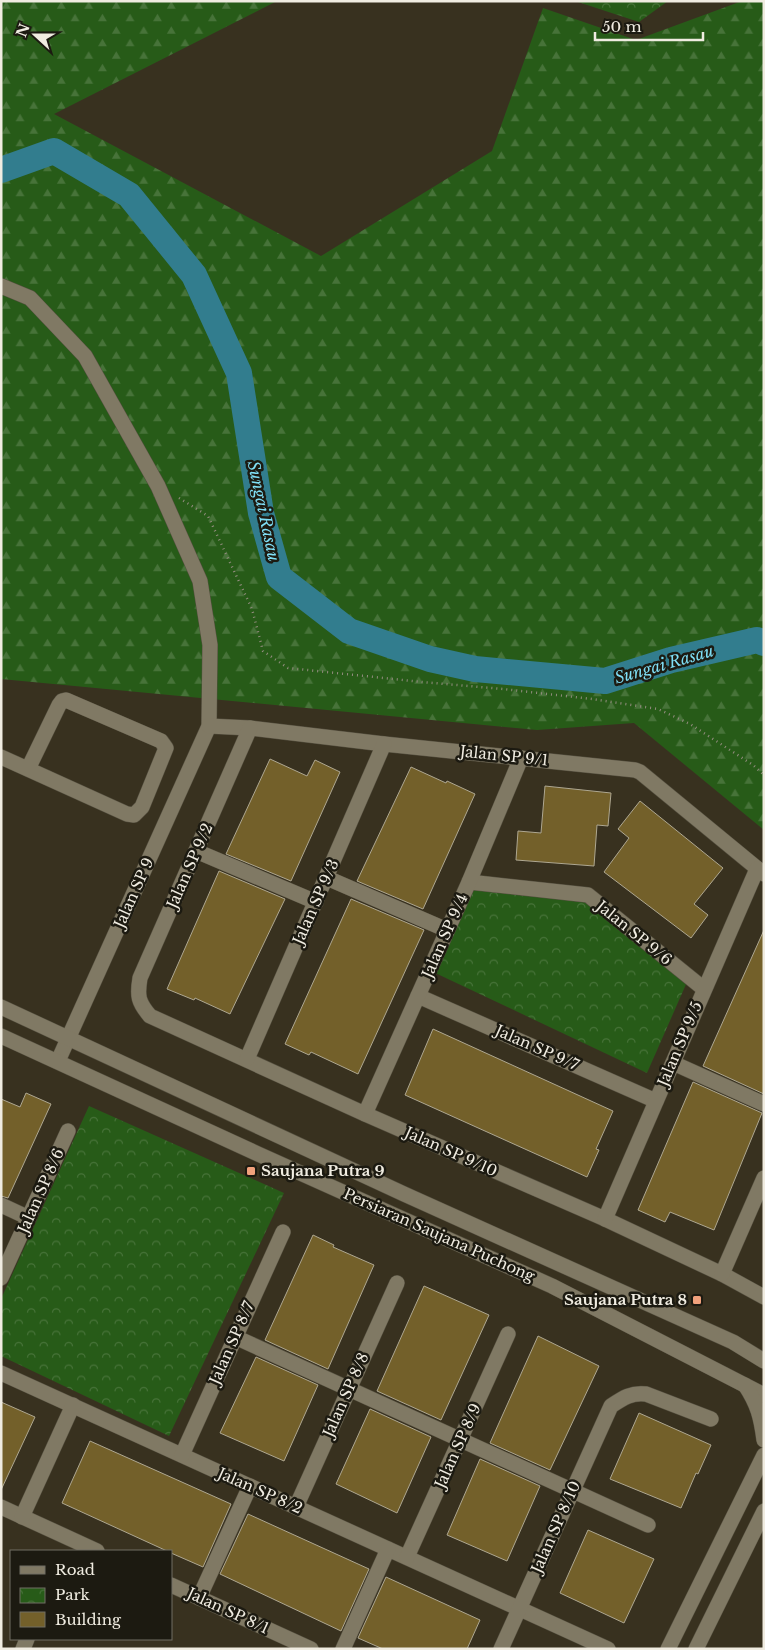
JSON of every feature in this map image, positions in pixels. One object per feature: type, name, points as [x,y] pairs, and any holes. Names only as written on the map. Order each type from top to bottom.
[{"type":"street","points":[[1,286],[30,298],[85,356],[158,486],[200,580],[210,645],[209,726]]},
{"type":"street","points":[[1,757],[127,814],[134,815],[142,808],[166,748],[161,741],[66,700],[62,701],[59,705],[28,769]]},
{"type":"street","name":"Jalan SP 9/1","points":[[209,726],[250,728],[638,771],[760,871]]},
{"type":"street","name":"Jalan SP 9","points":[[58,1061],[209,726]]},
{"type":"street","name":"Jalan SP 9/2","points":[[141,1005],[138,992],[140,978],[250,728]]},
{"type":"street","name":"Jalan SP 9/3","points":[[247,1059],[384,744]]},
{"type":"street","name":"Jalan SP 9/4","points":[[365,1114],[469,882],[521,758]]},
{"type":"street","points":[[196,851],[316,902]]},
{"type":"street","name":"Jalan SP 9/5","points":[[605,1220],[704,990],[760,871]]},
{"type":"street","points":[[327,878],[447,930]]},
{"type":"street","name":"Jalan SP 9/6","points":[[469,882],[588,895],[704,990]]},
{"type":"street","name":"Jalan SP 9/7","points":[[418,996],[656,1101]]},
{"type":"street","name":"Jalan SP 9/10","points":[[141,1005],[150,1016],[162,1022],[605,1220],[722,1274],[764,1297]]},
{"type":"street","name":"Persiaran Saujana Puchong","points":[[1,1007],[404,1194],[733,1342],[764,1360]]},
{"type":"street","name":"Persiaran Saujana Puchong","points":[[1,1036],[552,1286],[764,1395]]},
{"type":"street","points":[[673,1063],[764,1104]]},
{"type":"street","name":"Jalan SP 8/6","points":[[1,1278],[68,1131]]},
{"type":"street","points":[[722,1274],[764,1178]]},
{"type":"street","points":[[1,1206],[29,1218]]},
{"type":"street","name":"Jalan SP 8/7","points":[[182,1455],[283,1232]]},
{"type":"street","name":"Jalan SP 8/8","points":[[296,1507],[397,1283]]},
{"type":"street","name":"Jalan SP 8/9","points":[[407,1557],[508,1334]]},
{"type":"street","points":[[235,1337],[648,1525]]},
{"type":"street","name":"Jalan SP 8/2","points":[[1,1373],[608,1649]]},
{"type":"street","points":[[745,1384],[756,1401],[764,1440]]},
{"type":"street","name":"Jalan SP 8/10","points":[[501,1649],[611,1406],[623,1397],[636,1393],[646,1394],[711,1419]]},
{"type":"street","points":[[22,1517],[73,1406]]},
{"type":"street","points":[[668,1649],[764,1455]]},
{"type":"street","points":[[199,1598],[250,1486]]},
{"type":"street","points":[[1,1508],[22,1517],[69,1545],[92,1550]]},
{"type":"street","points":[[696,1649],[764,1511]]},
{"type":"street","points":[[343,1649],[388,1549]]},
{"type":"street","name":"Jalan SP 8/1","points":[[172,1585],[311,1649]]},
{"type":"path","points":[[158,486],[208,516],[252,609],[263,651],[288,668],[503,689],[658,709],[690,724],[764,774]]},
{"type":"green space","points":[[1,1],[277,1],[54,114],[321,256],[492,151],[543,8],[636,40],[742,1],[764,1],[764,830],[634,723],[537,730],[1,679]]},
{"type":"green space","points":[[575,1],[668,1],[639,22]]},
{"type":"green space","points":[[471,886],[581,898],[687,982],[647,1073],[431,971]]},
{"type":"green space","points":[[89,1106],[284,1193],[169,1436],[1,1356],[1,1299]]},
{"type":"building","points":[[270,759],[307,776],[315,760],[340,772],[291,881],[226,854]]},
{"type":"building","points":[[411,767],[475,794],[423,909],[357,881]]},
{"type":"building","points":[[545,786],[611,793],[608,826],[597,825],[594,866],[516,860],[518,831],[541,833]]},
{"type":"building","points":[[640,801],[723,868],[694,904],[708,915],[691,938],[604,872],[629,838],[618,829]]},
{"type":"building","points":[[219,871],[285,899],[230,1014],[195,998],[194,1000],[167,989]]},
{"type":"building","points":[[351,899],[424,930],[358,1074],[311,1052],[309,1055],[285,1044]]},
{"type":"building","points":[[764,930],[764,1094],[703,1066]]},
{"type":"building","points":[[433,1029],[613,1111],[596,1149],[599,1150],[587,1177],[405,1095]]},
{"type":"building","points":[[693,1082],[762,1113],[714,1230],[670,1212],[665,1222],[638,1210]]},
{"type":"building","points":[[26,1093],[51,1104],[8,1198],[1,1196],[1,1099],[20,1107]]},
{"type":"building","points":[[313,1235],[334,1245],[333,1247],[374,1265],[328,1369],[265,1340]]},
{"type":"building","points":[[424,1286],[489,1315],[441,1420],[377,1391]]},
{"type":"building","points":[[538,1336],[599,1366],[550,1470],[490,1443]]},
{"type":"building","points":[[256,1357],[318,1385],[284,1461],[220,1433]]},
{"type":"building","points":[[1,1402],[35,1417],[1,1490]]},
{"type":"building","points":[[370,1409],[431,1437],[397,1513],[336,1484]]},
{"type":"building","points":[[639,1413],[711,1445],[698,1474],[696,1473],[681,1508],[610,1479]]},
{"type":"building","points":[[90,1441],[231,1504],[203,1567],[172,1553],[172,1550],[165,1550],[62,1503]]},
{"type":"building","points":[[480,1459],[540,1486],[507,1561],[447,1535]]},
{"type":"building","points":[[248,1514],[369,1569],[341,1631],[220,1574]]},
{"type":"building","points":[[588,1530],[654,1559],[624,1623],[560,1593]]},
{"type":"building","points":[[386,1577],[480,1620],[467,1649],[383,1649],[358,1638]]},
{"type":"waterway","name":"Sungai Rasau","points":[[1,170],[54,151],[129,195],[194,275],[239,373],[261,513],[279,577],[349,631],[430,659],[475,669],[605,681],[671,660],[757,640],[764,643]]},
{"type":"place","name":"Saujana Putra 9","points":[[251,1171]]},
{"type":"place","name":"Saujana Putra 8","points":[[697,1300]]}]
